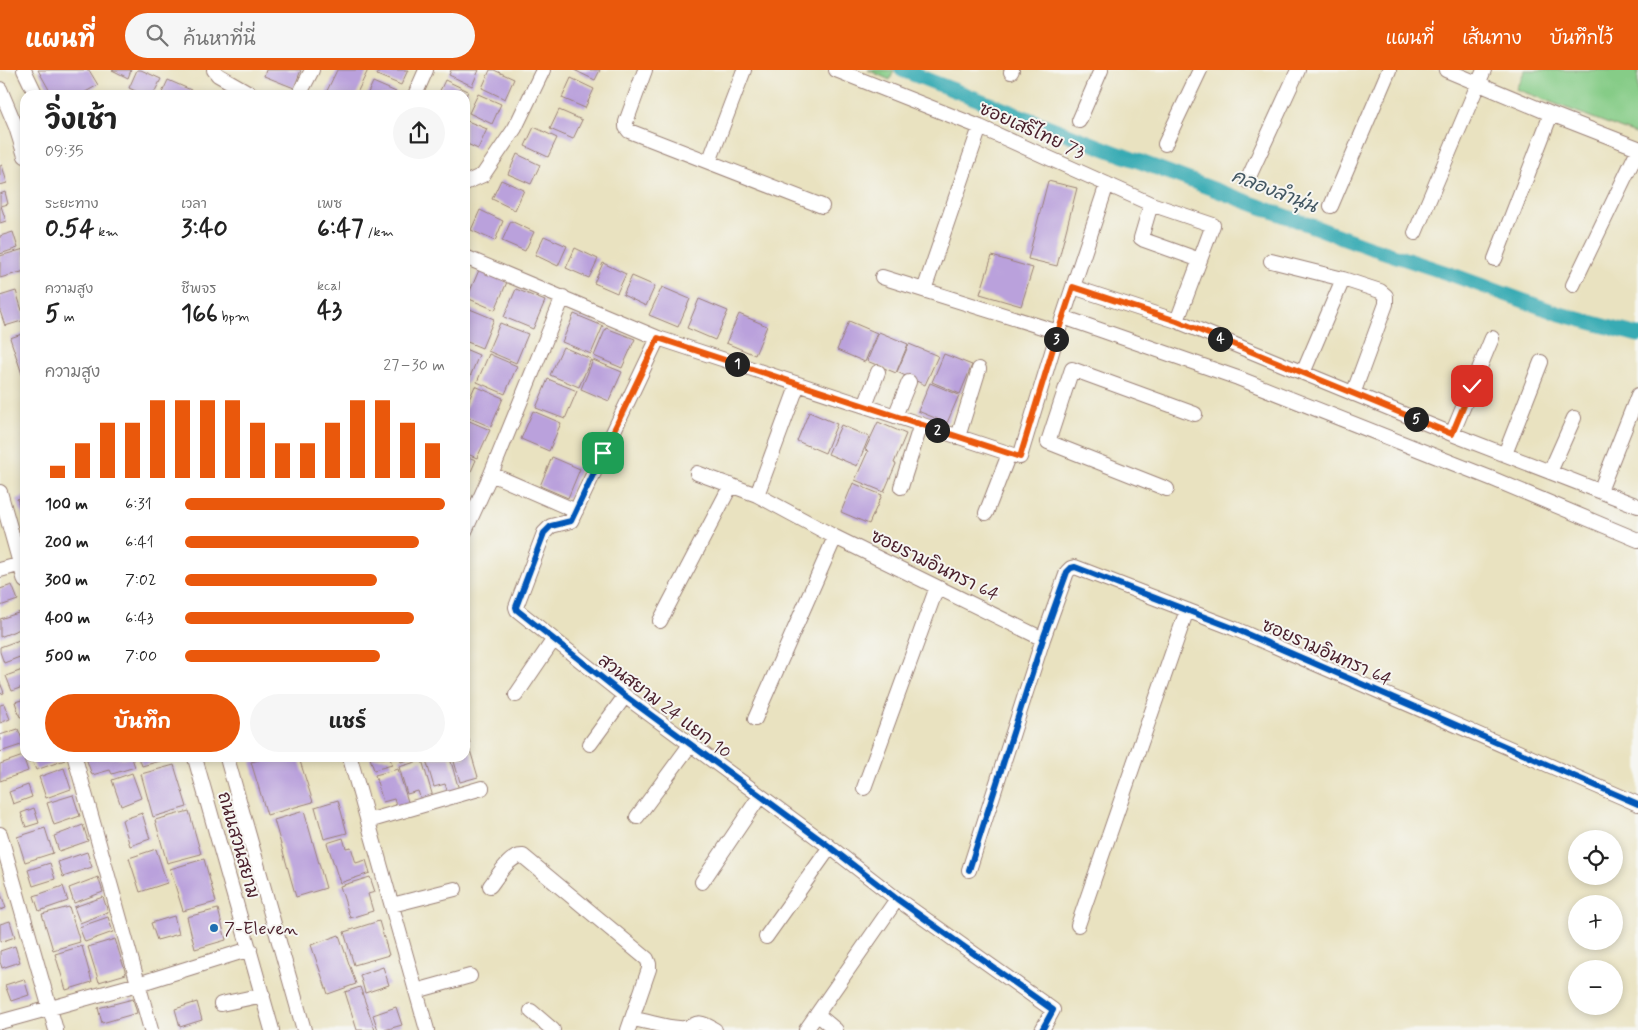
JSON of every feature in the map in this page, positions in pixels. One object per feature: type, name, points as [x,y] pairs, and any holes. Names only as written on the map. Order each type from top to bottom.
[{"type":"street","points":[[24,70],[34,90]]},
{"type":"street","points":[[214,70],[245,90]]},
{"type":"street","points":[[302,90],[312,70]]},
{"type":"street","points":[[417,90],[426,70]]},
{"type":"street","points":[[470,180],[482,174],[516,128],[543,70]]},
{"type":"street","points":[[645,70],[626,122],[626,127],[629,131],[822,206]]},
{"type":"street","points":[[709,162],[744,70]]},
{"type":"street","name":"ซอยเสรีไทย 73","points":[[836,70],[980,127],[1152,204],[1213,225],[1200,260]]},
{"type":"street","points":[[1079,121],[1100,70]]},
{"type":"street","points":[[1165,144],[1200,70]]},
{"type":"street","points":[[1247,181],[1298,70]]},
{"type":"street","points":[[1331,206],[1389,70]]},
{"type":"street","points":[[1446,70],[1638,149],[1573,285]]},
{"type":"street","points":[[1415,233],[1484,70]]},
{"type":"street","points":[[0,89],[20,140]]},
{"type":"street","points":[[1495,259],[1551,114]]},
{"type":"street","points":[[924,290],[980,127]]},
{"type":"street","points":[[470,262],[563,297],[658,338],[1020,457],[1058,332],[1107,184]]},
{"type":"street","points":[[1152,204],[1141,238],[1200,260],[1177,321]]},
{"type":"street","points":[[1271,261],[1343,279],[1380,291],[1386,296],[1386,304],[1354,394]]},
{"type":"street","points":[[882,277],[1058,332]]},
{"type":"street","points":[[1303,373],[1343,279]]},
{"type":"street","points":[[1073,287],[1177,321],[1452,434],[1638,506]]},
{"type":"street","points":[[470,520],[491,474],[563,297]]},
{"type":"street","points":[[1063,318],[1238,378],[1493,479],[1638,540]]},
{"type":"street","name":"สวนสยาม 24 แยก 10","points":[[658,338],[570,522],[551,526],[544,533],[516,607],[554,640],[690,745],[830,847],[897,899],[1052,1010],[1042,1030]]},
{"type":"street","points":[[1452,434],[1492,338]]},
{"type":"street","points":[[1504,454],[1541,362]]},
{"type":"street","points":[[1048,364],[1072,369],[1195,414]]},
{"type":"street","points":[[958,437],[978,369]]},
{"type":"street","points":[[1072,369],[1048,442],[1168,490]]},
{"type":"street","points":[[865,406],[878,372]]},
{"type":"street","points":[[894,416],[909,382]]},
{"type":"street","points":[[757,495],[798,384]]},
{"type":"street","points":[[1600,491],[1638,395]]},
{"type":"street","points":[[1550,472],[1574,418]]},
{"type":"street","points":[[901,487],[920,424]]},
{"type":"street","points":[[986,514],[1010,454]]},
{"type":"street","name":"ซอยรามอินทรา 64","points":[[698,473],[757,495],[835,537],[1043,639],[1067,572],[1075,567],[1234,628],[1638,804]]},
{"type":"street","points":[[491,474],[576,511]]},
{"type":"street","points":[[660,621],[731,485]]},
{"type":"street","points":[[0,492],[20,554]]},
{"type":"street","points":[[756,719],[835,537]]},
{"type":"street","points":[[0,570],[20,564]]},
{"type":"street","points":[[864,788],[937,587]]},
{"type":"street","points":[[1078,925],[1187,610]]},
{"type":"street","points":[[969,870],[1043,639]]},
{"type":"street","points":[[516,695],[554,640]]},
{"type":"street","points":[[590,744],[625,696]]},
{"type":"street","points":[[637,817],[690,745]]},
{"type":"street","points":[[76,762],[150,1030]]},
{"type":"street","name":"ถนนสวนสยาม","points":[[196,762],[272,1030]]},
{"type":"street","name":"ถนนสวนสยาม","points":[[228,762],[304,1030]]},
{"type":"street","points":[[351,762],[427,1030]]},
{"type":"street","points":[[368,821],[482,788]]},
{"type":"street","points":[[702,882],[760,796]]},
{"type":"street","points":[[0,834],[56,1030]]},
{"type":"street","points":[[766,937],[830,847]]},
{"type":"street","points":[[490,886],[513,858],[518,855],[523,856],[647,960],[649,969],[630,1024],[686,1028],[702,1023],[715,1030]]},
{"type":"street","points":[[392,905],[454,889]]},
{"type":"street","points":[[806,1030],[897,899]]},
{"type":"street","points":[[0,1022],[138,984],[250,949]]},
{"type":"street","points":[[416,991],[470,976]]},
{"type":"street","points":[[221,1004],[262,995]]},
{"type":"street","points":[[531,1011],[553,1030]]},
{"type":"street","points":[[817,1014],[836,1030]]},
{"type":"green space","points":[[868,70],[894,70],[890,80]]},
{"type":"green space","points":[[1525,70],[1638,70],[1638,135],[1516,89]]},
{"type":"building","points":[[38,70],[89,70],[98,85],[89,90],[49,90]]},
{"type":"building","points":[[112,70],[131,70],[128,78]]},
{"type":"building","points":[[137,70],[161,79],[156,90],[133,90],[129,88]]},
{"type":"building","points":[[266,70],[301,70],[294,88],[264,76]]},
{"type":"building","points":[[337,70],[368,70],[358,90],[327,90]]},
{"type":"building","points":[[380,70],[408,70],[401,85],[377,75]]},
{"type":"building","points":[[451,70],[479,70],[472,86],[449,75]]},
{"type":"building","points":[[490,70],[514,79],[505,99],[482,88]]},
{"type":"building","points":[[574,70],[600,70],[595,80]]},
{"type":"building","points":[[571,78],[594,89],[585,108],[562,98]]},
{"type":"building","points":[[168,80],[191,90],[163,90]]},
{"type":"building","points":[[445,80],[466,90],[440,90]]},
{"type":"building","points":[[373,82],[391,90],[369,90]]},
{"type":"building","points":[[478,94],[501,104],[492,124],[470,113]]},
{"type":"building","points":[[559,110],[582,120],[573,139],[550,129]]},
{"type":"building","points":[[470,122],[487,129],[478,149],[470,145]]},
{"type":"building","points":[[534,127],[557,138],[548,157],[525,146]]},
{"type":"building","points":[[517,154],[540,165],[531,184],[508,174]]},
{"type":"building","points":[[2,165],[7,183],[0,185],[0,166]]},
{"type":"building","points":[[501,180],[524,190],[515,210],[492,199]]},
{"type":"building","points":[[1048,181],[1077,188],[1057,266],[1028,259]]},
{"type":"building","points":[[5,192],[8,204],[1,206],[6,221],[0,223],[0,194]]},
{"type":"building","points":[[480,210],[503,221],[495,241],[471,230]]},
{"type":"building","points":[[511,221],[534,232],[525,251],[502,241]]},
{"type":"building","points":[[13,232],[18,248],[0,254],[0,236]]},
{"type":"building","points":[[544,236],[567,246],[558,266],[535,255]]},
{"type":"building","points":[[575,248],[598,259],[589,278],[566,268]]},
{"type":"building","points":[[20,250],[20,272],[0,278],[0,256]]},
{"type":"building","points":[[992,256],[1033,268],[1021,306],[980,294]]},
{"type":"building","points":[[603,263],[626,274],[617,293],[594,283]]},
{"type":"building","points":[[479,270],[507,282],[495,310],[470,299],[470,291]]},
{"type":"building","points":[[632,276],[655,286],[646,306],[623,295]]},
{"type":"building","points":[[662,287],[690,299],[678,327],[649,315]]},
{"type":"building","points":[[516,289],[545,301],[533,329],[504,317]]},
{"type":"building","points":[[16,291],[20,304],[20,322],[5,326],[0,311],[0,296]]},
{"type":"building","points":[[699,299],[728,311],[715,340],[687,328]]},
{"type":"building","points":[[470,309],[494,319],[482,348],[470,343]]},
{"type":"building","points":[[574,314],[603,326],[591,354],[562,342]]},
{"type":"building","points":[[739,314],[767,326],[755,355],[726,343]]},
{"type":"building","points":[[849,321],[877,333],[865,362],[837,350]]},
{"type":"building","points":[[500,323],[528,334],[516,363],[488,351]]},
{"type":"building","points":[[606,328],[635,339],[622,368],[594,356]]},
{"type":"building","points":[[879,332],[908,344],[896,373],[867,361]]},
{"type":"building","points":[[20,335],[20,368],[10,338]]},
{"type":"building","points":[[909,344],[938,356],[925,385],[897,372]]},
{"type":"building","points":[[563,347],[591,359],[579,387],[550,375]]},
{"type":"building","points":[[470,351],[479,355],[470,377]]},
{"type":"building","points":[[489,354],[517,366],[505,394],[477,382]]},
{"type":"building","points":[[944,354],[972,365],[960,394],[932,382]]},
{"type":"building","points":[[593,360],[622,372],[609,401],[581,389]]},
{"type":"building","points":[[548,379],[577,391],[565,419],[536,408]]},
{"type":"building","points":[[930,383],[959,395],[947,423],[918,411]]},
{"type":"building","points":[[475,386],[503,398],[491,427],[470,418],[470,398]]},
{"type":"building","points":[[533,411],[561,423],[549,451],[521,439]]},
{"type":"building","points":[[809,412],[837,424],[825,453],[797,441]]},
{"type":"building","points":[[470,421],[490,430],[477,458],[470,455]]},
{"type":"building","points":[[878,422],[906,434],[884,492],[855,480],[868,451],[865,450]]},
{"type":"building","points":[[841,425],[869,437],[857,466],[828,454]]},
{"type":"building","points":[[552,457],[580,469],[568,498],[540,486]]},
{"type":"building","points":[[470,458],[476,460],[470,474]]},
{"type":"building","points":[[853,483],[882,495],[869,524],[841,512]]},
{"type":"building","points":[[12,585],[18,600],[0,606],[0,589]]},
{"type":"building","points":[[20,612],[20,629],[0,637],[0,619]]},
{"type":"building","points":[[20,640],[20,657],[4,663],[0,647]]},
{"type":"building","points":[[20,671],[20,688],[12,691],[6,676]]},
{"type":"building","points":[[0,682],[4,693],[0,694]]},
{"type":"building","points":[[20,700],[20,717],[15,702]]},
{"type":"building","points":[[4,704],[10,719],[0,723],[0,705]]},
{"type":"building","points":[[18,729],[20,745],[0,752],[0,735]]},
{"type":"building","points":[[470,750],[478,777],[460,782],[454,762],[470,762]]},
{"type":"building","points":[[20,757],[20,762],[25,762],[28,771],[0,781],[0,764]]},
{"type":"building","points":[[33,762],[59,762],[36,770]]},
{"type":"building","points":[[87,762],[133,762],[135,767],[112,774],[110,770],[92,775]]},
{"type":"building","points":[[140,762],[156,762],[142,766]]},
{"type":"building","points":[[251,762],[300,762],[313,802],[267,815]]},
{"type":"building","points":[[371,762],[391,762],[392,765],[374,770]]},
{"type":"building","points":[[423,762],[433,797],[421,800],[418,791],[407,794],[399,767]]},
{"type":"building","points":[[427,762],[451,762],[459,790],[448,793],[445,784],[434,787]]},
{"type":"building","points":[[174,765],[187,807],[153,817],[141,774]]},
{"type":"building","points":[[64,768],[71,789],[46,798],[39,777]]},
{"type":"building","points":[[398,769],[409,805],[397,809],[394,799],[383,802],[375,775]]},
{"type":"building","points":[[132,773],[141,798],[121,806],[112,780]]},
{"type":"building","points":[[28,785],[32,797],[13,804],[9,792]]},
{"type":"building","points":[[73,795],[80,816],[54,825],[47,803]]},
{"type":"building","points":[[338,800],[347,833],[324,839],[315,807]]},
{"type":"building","points":[[34,808],[39,823],[26,827],[21,813]]},
{"type":"building","points":[[189,811],[201,854],[167,863],[155,820]]},
{"type":"building","points":[[304,811],[326,888],[296,897],[274,820]]},
{"type":"building","points":[[142,813],[150,839],[130,846],[122,820]]},
{"type":"building","points":[[83,825],[88,841],[59,851],[54,836]]},
{"type":"building","points":[[45,828],[53,853],[25,862],[17,837]]},
{"type":"building","points":[[343,838],[346,848],[351,847],[356,863],[366,860],[370,873],[340,883],[327,843]]},
{"type":"building","points":[[156,849],[167,883],[140,892],[129,858]]},
{"type":"building","points":[[87,852],[92,867],[63,877],[58,862]]},
{"type":"building","points":[[204,859],[216,902],[183,911],[170,869]]},
{"type":"building","points":[[50,863],[55,879],[33,886],[28,870]]},
{"type":"building","points":[[98,877],[103,892],[74,903],[69,888]]},
{"type":"building","points":[[370,877],[375,892],[368,894],[373,911],[350,918],[340,886]]},
{"type":"building","points":[[63,886],[68,901],[39,911],[34,896]]},
{"type":"building","points":[[0,891],[6,908],[0,910]]},
{"type":"building","points":[[103,897],[108,912],[80,923],[74,907]]},
{"type":"building","points":[[69,907],[80,942],[53,950],[42,914]]},
{"type":"building","points":[[218,909],[226,940],[195,949],[187,917]]},
{"type":"building","points":[[174,916],[179,934],[157,940],[151,923]]},
{"type":"building","points":[[108,917],[113,932],[85,942],[79,927]]},
{"type":"building","points":[[10,921],[15,937],[0,942],[0,924]]},
{"type":"building","points":[[379,921],[389,955],[354,965],[344,932]]},
{"type":"building","points":[[339,935],[356,984],[328,994],[311,945]]},
{"type":"building","points":[[115,939],[126,974],[99,982],[88,947]]},
{"type":"building","points":[[15,946],[20,962],[2,968],[0,951]]},
{"type":"building","points":[[82,946],[92,982],[66,990],[55,954]]},
{"type":"building","points":[[383,967],[389,985],[365,993],[360,975]]},
{"type":"building","points":[[24,979],[29,995],[11,1001],[5,985]]},
{"type":"building","points":[[360,987],[375,1030],[357,1030],[345,992]]},
{"type":"building","points":[[133,999],[137,1013],[102,1023],[98,1008]]},
{"type":"building","points":[[197,1002],[202,1020],[180,1027],[175,1009]]},
{"type":"building","points":[[396,1007],[402,1025],[378,1030],[373,1015]]},
{"type":"waterway","name":"คลองลำนุ่น","points":[[902,70],[1366,246],[1560,314],[1638,335]]},
{"type":"cycle path","points":[[658,338],[571,521],[551,526],[544,533],[516,607],[517,610],[625,696],[830,847],[897,899],[1053,1010],[1042,1030]]},
{"type":"cycle path","points":[[969,870],[1043,639],[1067,572],[1075,567],[1233,628],[1638,804]]},
{"type":"place","name":"7-Eleven","points":[[214,928]]},
{"type":"route","points":[[603,453],[658,338],[1020,457],[1073,287],[1177,321],[1452,434],[1472,386]]}]
